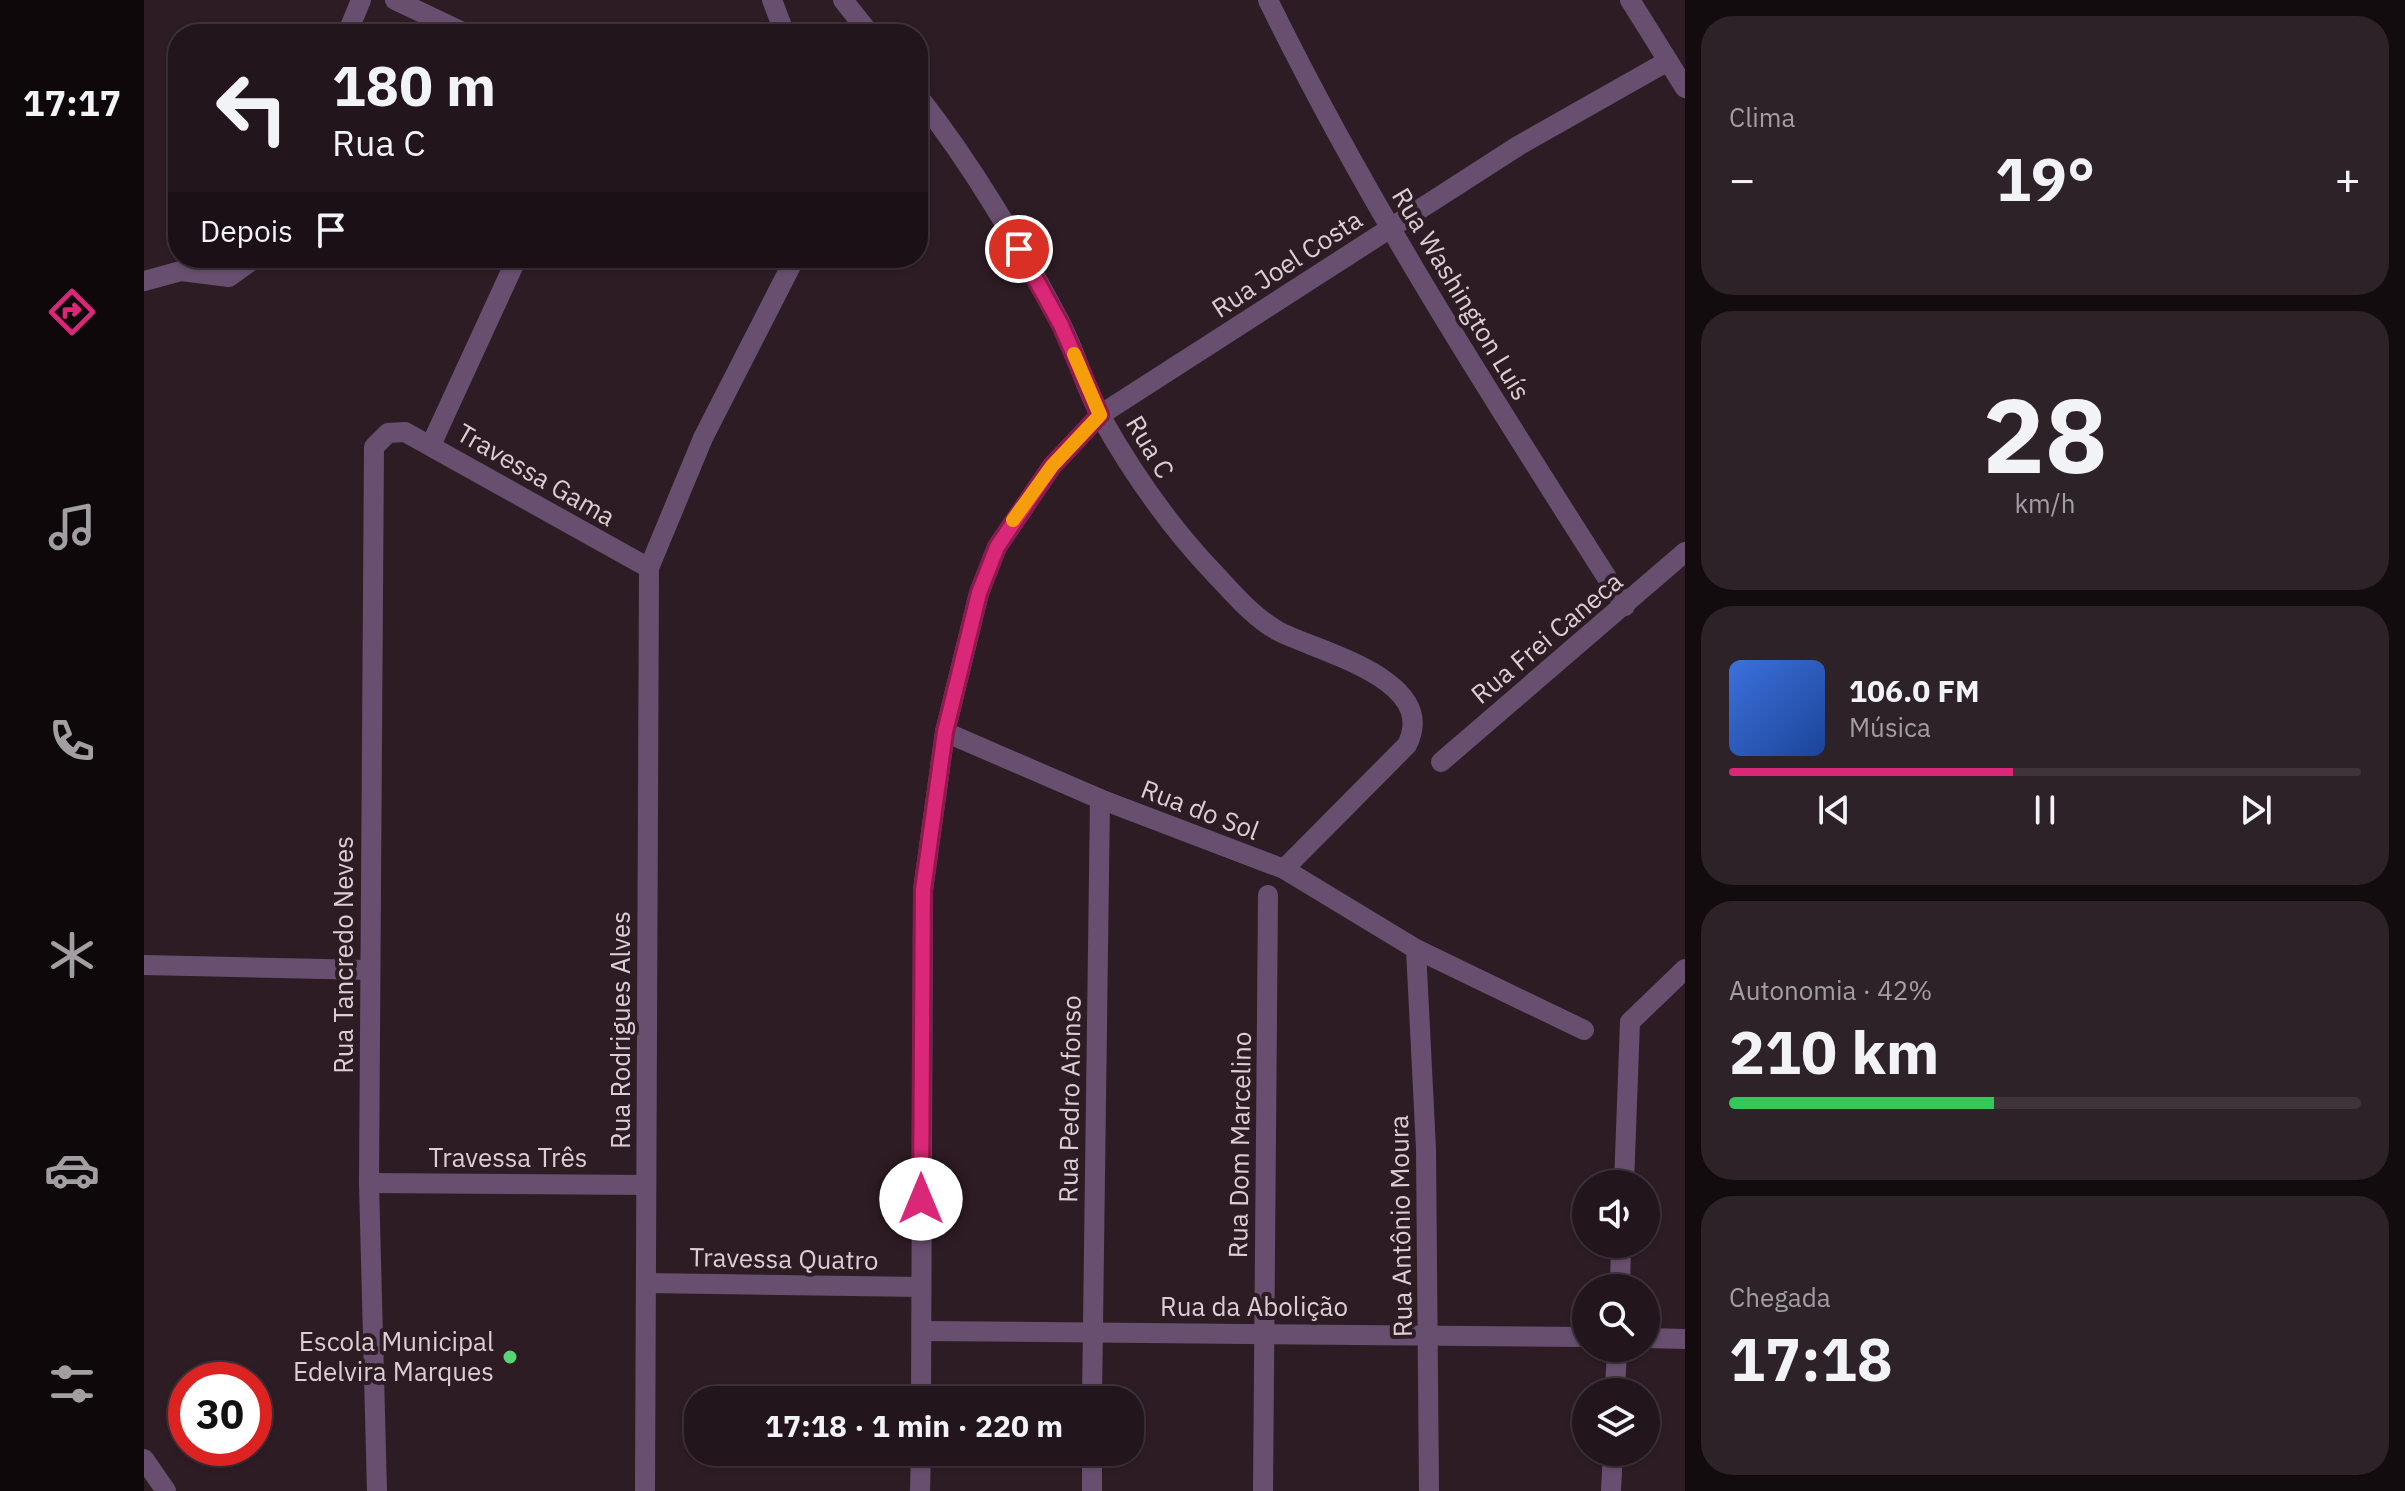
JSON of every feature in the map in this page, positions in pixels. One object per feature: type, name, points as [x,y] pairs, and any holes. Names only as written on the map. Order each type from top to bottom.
[{"type":"street","points":[[351,24],[361,0]]},
{"type":"street","points":[[395,0],[446,24]]},
{"type":"street","points":[[772,0],[781,24]]},
{"type":"street","points":[[843,0],[862,24]]},
{"type":"street","name":"Rua Washington Luís","points":[[1268,0],[1323,112],[1390,228],[1467,357],[1625,606]]},
{"type":"street","points":[[1630,0],[1685,88]]},
{"type":"street","name":"Rua Joel Costa","points":[[921,1386],[923,890],[945,732],[979,593],[997,547],[1052,466],[1100,415],[1518,146],[1668,61]]},
{"type":"street","name":"Rua C","points":[[928,110],[982,185],[1019,249],[1061,325],[1100,415],[1155,505],[1251,612],[1275,629],[1357,664],[1392,686],[1405,699],[1413,727],[1407,745],[1284,869]]},
{"type":"street","points":[[144,281],[181,271],[229,277],[241,268]]},
{"type":"street","points":[[431,445],[512,268]]},
{"type":"street","points":[[649,568],[703,438],[790,268]]},
{"type":"street","name":"Travessa Gama","points":[[395,430],[431,445],[649,568]]},
{"type":"street","name":"Rua Tancredo Neves","points":[[377,1491],[369,1183],[371,466],[379,439],[395,430]]},
{"type":"street","name":"Rua Frei Caneca","points":[[1441,762],[1685,552]]},
{"type":"street","name":"Rua Rodrigues Alves","points":[[645,1491],[649,568]]},
{"type":"street","name":"Rua do Sol","points":[[945,732],[1100,799],[1284,869],[1417,955],[1584,1030]]},
{"type":"street","name":"Rua Pedro Afonso","points":[[1092,1386],[1100,799]]},
{"type":"street","name":"Rua Dom Marcelino","points":[[1263,1491],[1268,895]]},
{"type":"street","name":"Rua Antônio Moura","points":[[1417,955],[1430,1335],[1429,1491]]},
{"type":"street","points":[[144,965],[370,970]]},
{"type":"street","points":[[1625,1170],[1630,1022],[1685,969]]},
{"type":"street","name":"Travessa Três","points":[[369,1183],[646,1185]]},
{"type":"street","name":"Travessa Quatro","points":[[646,1283],[921,1287]]},
{"type":"street","name":"Rua da Abolição","points":[[922,1331],[1572,1337]]},
{"type":"street","points":[[1660,1338],[1685,1339]]},
{"type":"street","points":[[144,1459],[166,1491]]},
{"type":"street","points":[[920,1491],[921,1466]]},
{"type":"street","points":[[1092,1466],[1092,1491]]},
{"type":"street","points":[[1611,1491],[1612,1466]]},
{"type":"slow traffic","points":[[1013,520],[1052,466],[1100,415],[1074,354]]},
{"type":"place","name":"Escola Municipal Edelvira Marques","points":[[510,1357]]},
{"type":"route","points":[[921,1199],[923,890],[945,732],[979,593],[997,547],[1052,466],[1100,415],[1061,325],[1019,249]]}]
